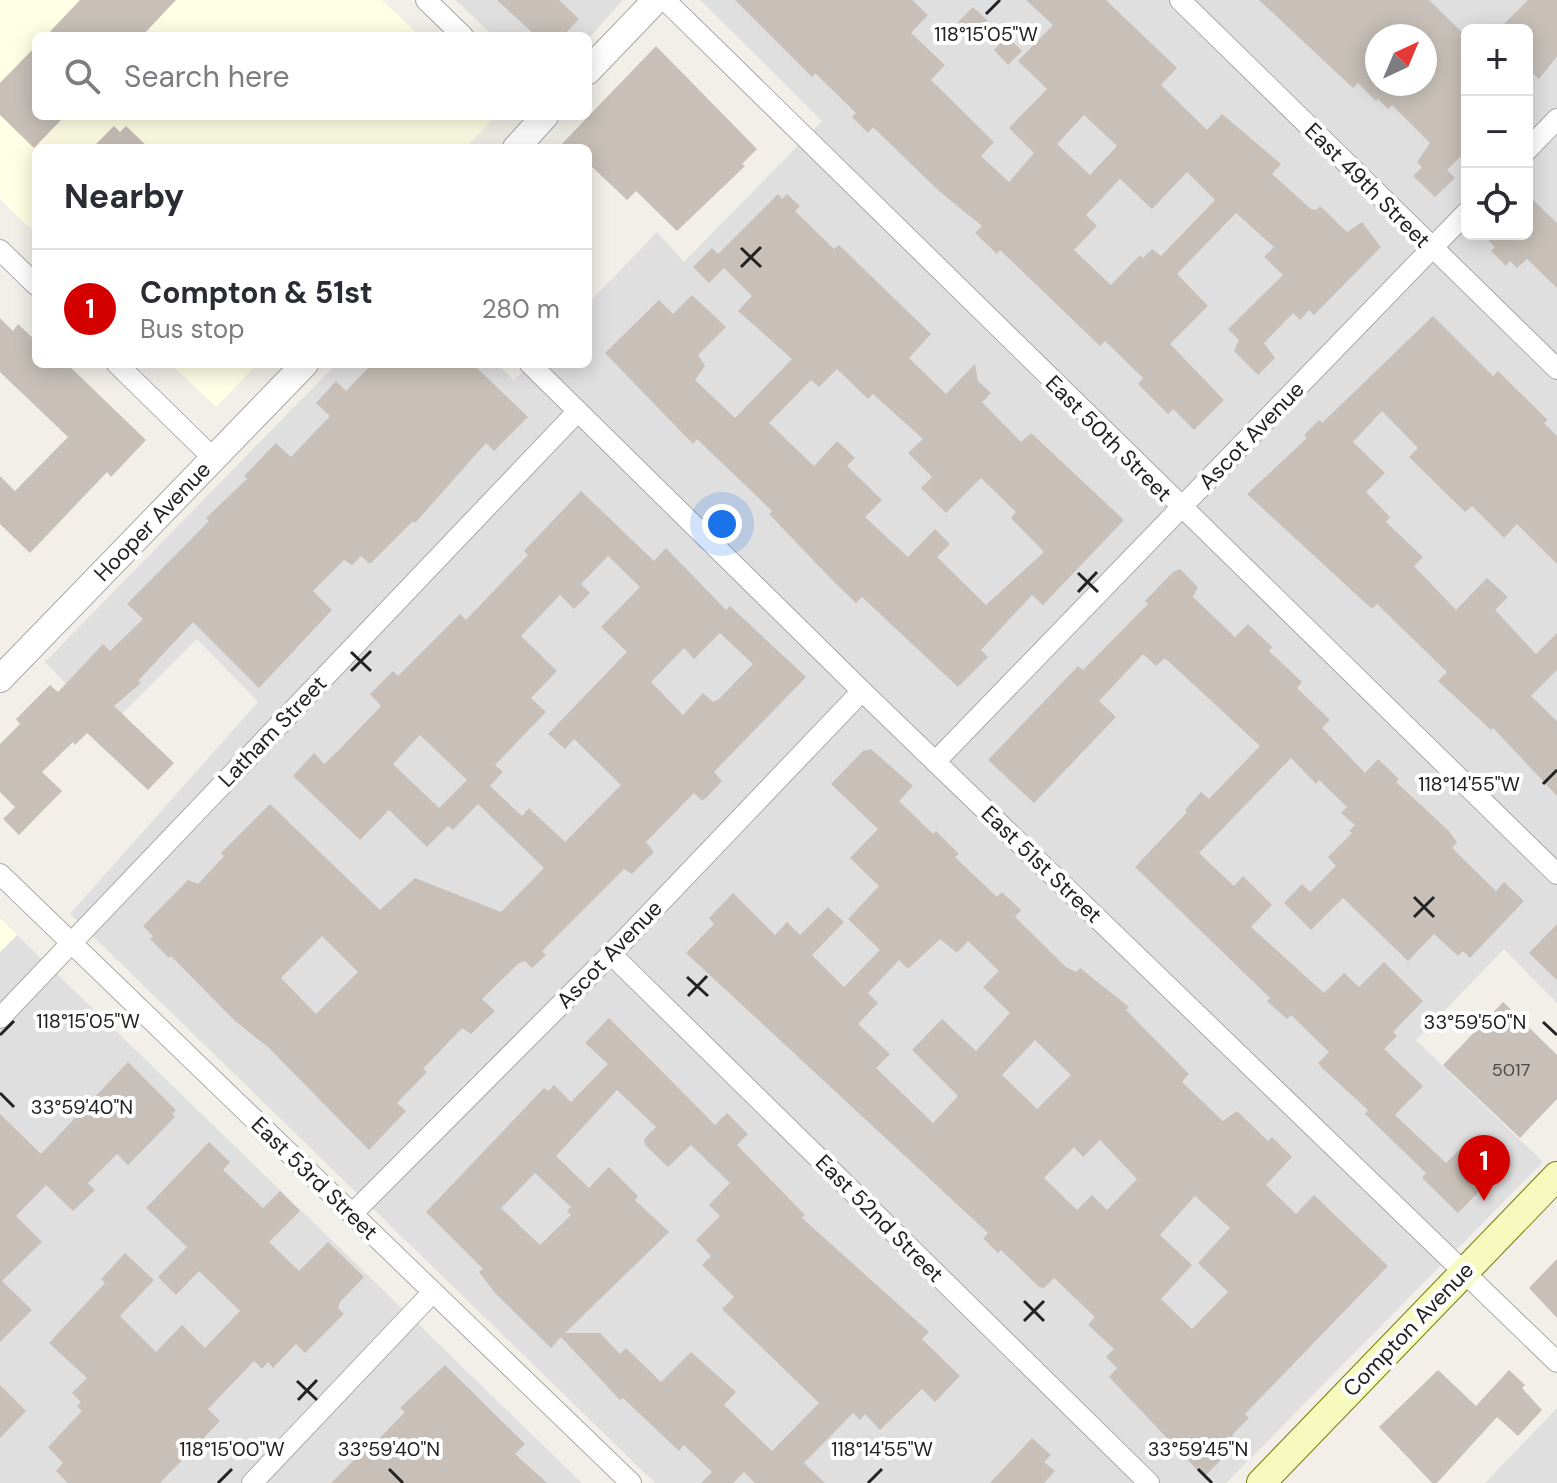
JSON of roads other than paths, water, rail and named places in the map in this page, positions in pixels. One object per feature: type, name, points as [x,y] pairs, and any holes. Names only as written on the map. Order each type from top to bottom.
[{"type":"main road","name":"Compton Avenue","points":[[1261,1483],[1557,1176]]},
{"type":"street","points":[[426,0],[459,32]]},
{"type":"street","points":[[592,67],[656,0]]},
{"type":"street","name":"East 50th Street","points":[[665,0],[1180,508],[1557,874]]},
{"type":"street","name":"East 49th Street","points":[[1180,0],[1557,369]]},
{"type":"street","points":[[1533,144],[1557,119]]},
{"type":"street","points":[[520,144],[541,120]]},
{"type":"street","name":"Ascot Avenue","points":[[935,762],[1461,218]]},
{"type":"street","points":[[0,250],[32,281]]},
{"type":"street","points":[[121,368],[213,458]]},
{"type":"street","name":"Hooper Avenue","points":[[0,679],[301,368]]},
{"type":"street","name":"East 51st Street","points":[[534,368],[935,762],[1557,1362]]},
{"type":"street","name":"Latham Street","points":[[0,1018],[578,411]]},
{"type":"street","name":"Ascot Avenue","points":[[352,1214],[611,954],[862,691]]},
{"type":"street","name":"East 53rd Street","points":[[0,874],[631,1483]]},
{"type":"street","name":"East 52nd Street","points":[[611,954],[1149,1483]]},
{"type":"street","points":[[252,1483],[433,1292]]},
{"type":"place","name":"Compton & 51st","points":[[1484,1201]]}]
